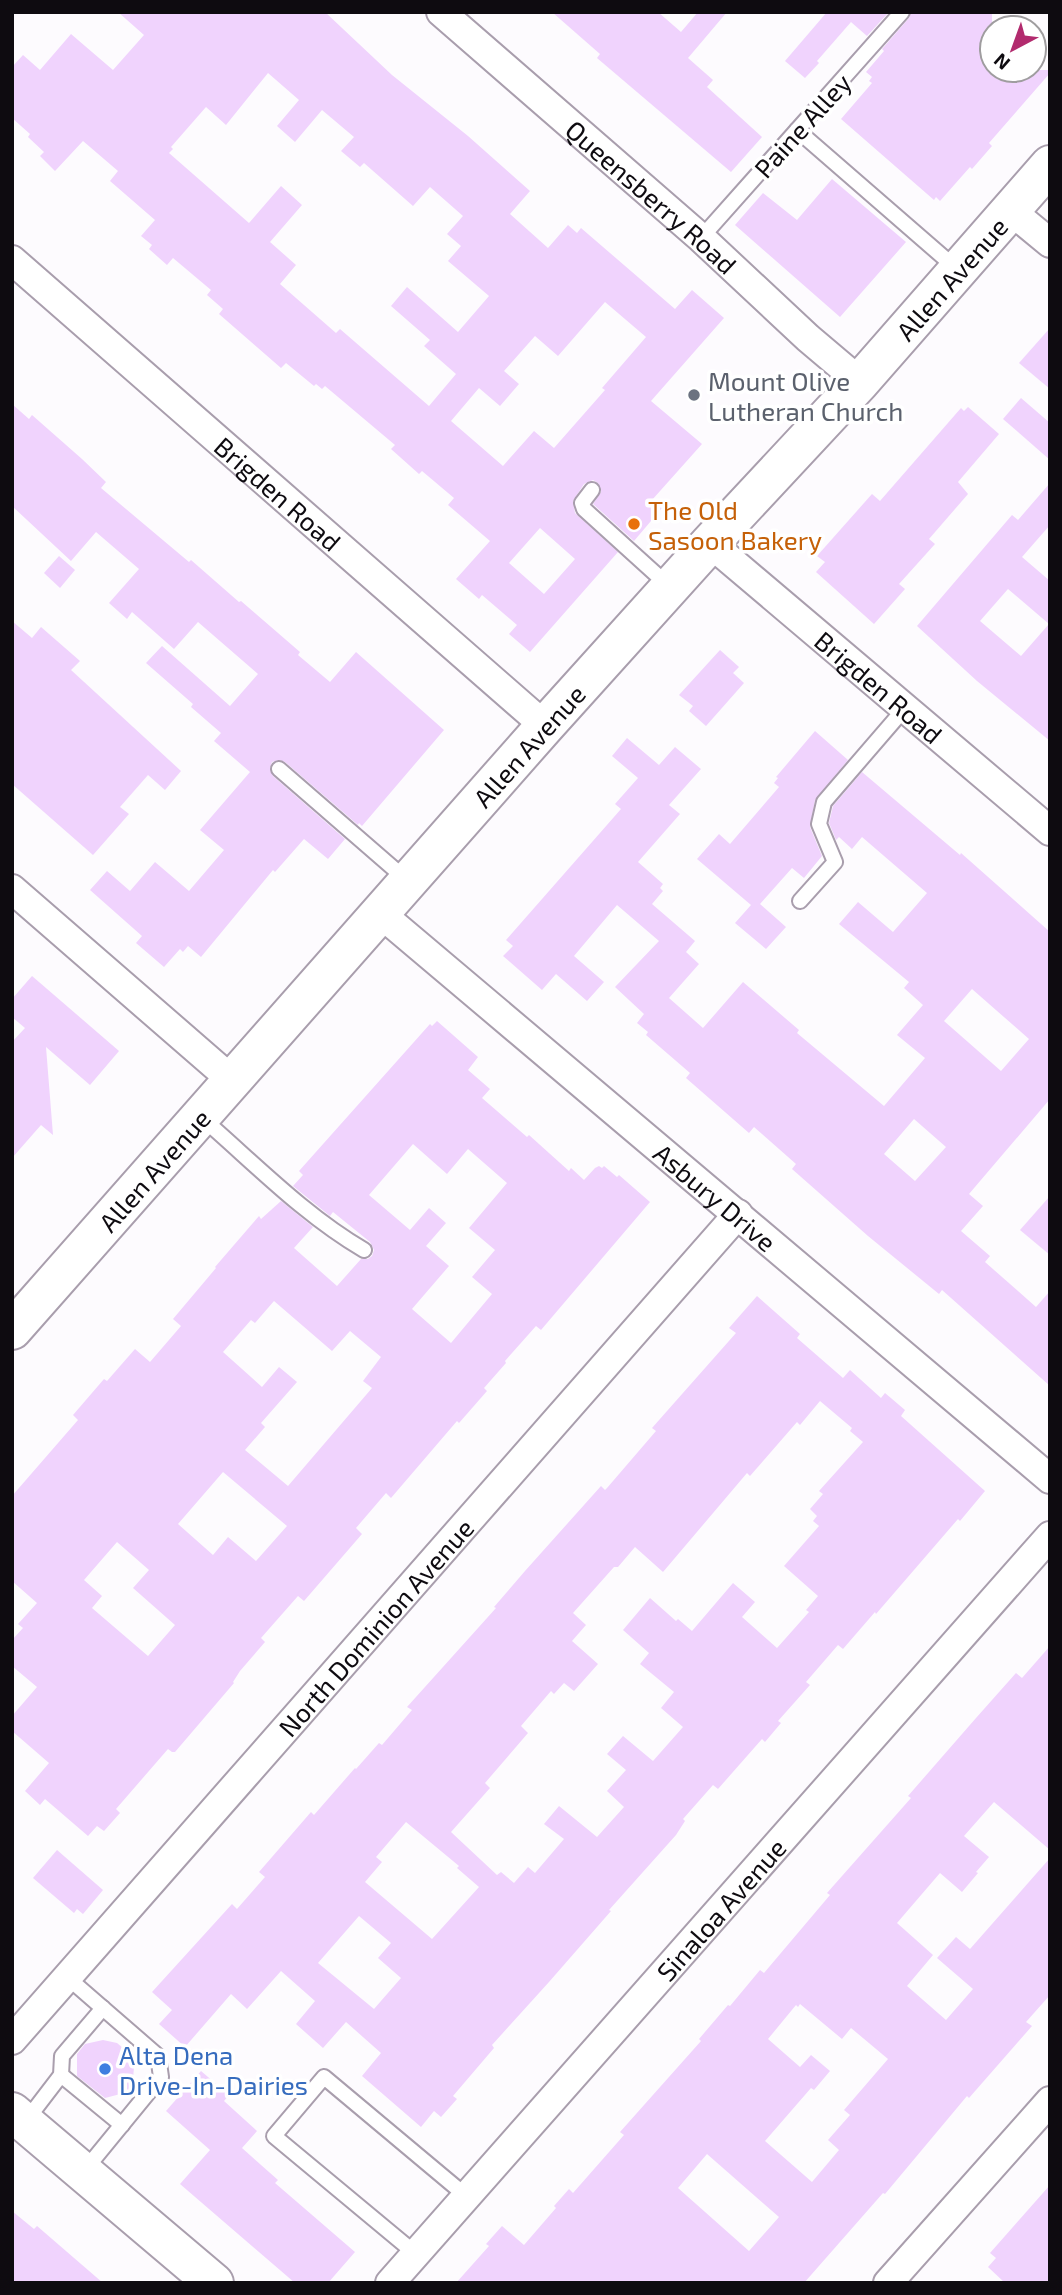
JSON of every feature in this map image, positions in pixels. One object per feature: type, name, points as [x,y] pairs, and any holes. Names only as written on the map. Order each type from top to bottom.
[{"type":"street","name":"Queensberry Road","points":[[441,12],[701,238],[808,338],[860,382]]},
{"type":"street","name":"Allen Avenue","points":[[12,1330],[545,726],[860,382],[1050,165]]},
{"type":"street","points":[[1010,210],[1050,243]]},
{"type":"street","name":"Brigden Road","points":[[12,260],[545,726]]},
{"type":"street","name":"Brigden Road","points":[[710,543],[1050,831]]},
{"type":"street","points":[[12,889],[233,1081]]},
{"type":"street","name":"Asbury Drive","points":[[381,914],[1050,1479]]},
{"type":"street","name":"North Dominion Avenue","points":[[12,2040],[738,1214]]},
{"type":"street","name":"Sinaloa Avenue","points":[[390,2283],[1050,1535]]},
{"type":"street","points":[[888,2283],[1050,2101]]},
{"type":"street","points":[[17,2123],[83,2172],[215,2283]]},
{"type":"lane","name":"Paine Alley","points":[[701,238],[902,12]]},
{"type":"lane","points":[[797,130],[958,270]]},
{"type":"lane","points":[[592,490],[582,503],[584,509],[670,587]]},
{"type":"lane","points":[[800,901],[835,862],[819,824],[824,802],[905,708]]},
{"type":"lane","points":[[279,769],[409,882]]},
{"type":"lane","points":[[201,1117],[304,1207],[341,1237],[364,1250]]},
{"type":"lane","points":[[67,1978],[158,2056],[161,2077],[83,2172]]},
{"type":"lane","points":[[17,2123],[61,2075],[62,2056],[103,2008]]},
{"type":"lane","points":[[61,2075],[122,2125]]},
{"type":"lane","points":[[415,2254],[274,2136],[324,2077],[466,2195]]},
{"type":"building","points":[[118,12],[325,12],[392,75],[468,136],[530,191],[510,214],[548,248],[568,225],[577,233],[581,228],[675,309],[692,290],[724,318],[651,401],[702,444],[652,500],[662,508],[634,541],[593,504],[601,492],[598,483],[593,480],[584,484],[573,501],[575,513],[618,552],[530,652],[509,634],[517,625],[482,595],[479,599],[456,579],[490,541],[448,505],[454,498],[422,471],[419,474],[391,449],[395,445],[325,386],[322,389],[316,384],[314,386],[286,363],[281,368],[219,314],[223,309],[207,295],[211,290],[173,258],[167,265],[149,249],[152,245],[141,236],[155,220],[110,181],[118,171],[83,141],[55,171],[40,156],[44,152],[28,137],[30,134],[12,118],[12,67],[23,55],[40,70],[71,34],[113,70],[144,35]],"holes":[[[268,73],[299,100],[277,126],[295,142],[322,110],[354,137],[341,151],[360,167],[364,163],[413,206],[430,187],[463,216],[447,234],[461,246],[448,261],[489,296],[458,332],[407,287],[391,306],[430,340],[424,346],[456,374],[429,406],[340,329],[336,333],[280,284],[296,265],[270,242],[302,205],[281,186],[249,223],[169,153],[173,149],[171,147],[206,107],[226,125]],[[605,302],[646,337],[602,388],[605,390],[554,448],[534,431],[503,466],[451,421],[479,388],[500,406],[519,384],[504,371],[535,336],[558,356]],[[540,528],[575,559],[544,594],[509,563]]]},
{"type":"building","points":[[552,12],[658,12],[681,32],[698,12],[727,12],[688,58],[713,80],[707,87],[762,137],[731,172],[597,58],[600,54]]},
{"type":"building","points":[[827,12],[889,12],[867,36],[851,22],[805,78],[785,61]]},
{"type":"building","points":[[911,12],[992,12],[978,14],[978,84],[1040,84],[989,143],[992,146],[940,201],[936,197],[934,200],[841,119],[872,83],[869,81],[872,77],[866,72]]},
{"type":"building","points":[[832,179],[906,242],[840,317],[735,225],[763,193],[797,220]]},
{"type":"building","points":[[1050,328],[1050,389],[1019,363]]},
{"type":"building","points":[[1021,398],[1050,423],[1050,460],[1003,419]]},
{"type":"building","points":[[12,404],[29,419],[32,415],[106,482],[101,488],[189,562],[191,560],[241,601],[330,682],[356,652],[444,730],[362,826],[285,762],[272,762],[270,768],[273,776],[345,839],[328,859],[304,839],[275,872],[273,870],[201,957],[188,946],[183,952],[180,949],[164,967],[136,943],[142,936],[90,890],[107,871],[130,891],[155,862],[189,891],[224,850],[200,830],[250,772],[214,741],[221,733],[146,663],[162,646],[230,706],[258,674],[198,622],[174,649],[132,612],[127,619],[109,603],[139,569],[96,532],[71,561],[12,506]]},
{"type":"building","points":[[968,407],[999,434],[958,482],[968,494],[929,539],[935,544],[899,584],[905,589],[874,624],[816,572],[825,562],[817,556],[872,494],[880,501],[961,408],[964,411]]},
{"type":"building","points":[[1050,483],[1050,525],[1022,557],[1050,581],[1050,741],[977,681],[917,626],[1012,515],[1018,520]],"holes":[[[1008,589],[1049,624],[1021,656],[980,621]]]},
{"type":"building","points":[[59,556],[75,570],[60,588],[44,573]]},
{"type":"building","points":[[12,621],[32,638],[41,627],[80,661],[71,670],[181,771],[165,790],[148,775],[120,807],[129,814],[93,855],[12,784]]},
{"type":"building","points":[[720,650],[739,667],[733,673],[744,683],[706,726],[689,711],[693,706],[679,695]]},
{"type":"building","points":[[815,731],[848,760],[815,800],[810,827],[822,856],[804,878],[792,868],[760,904],[786,927],[766,949],[735,923],[751,905],[697,859],[719,834],[730,844],[779,787],[774,783],[778,778],[776,777]]},
{"type":"building","points":[[627,738],[659,765],[675,747],[701,769],[669,805],[680,814],[638,862],[663,884],[660,888],[663,891],[652,904],[695,941],[686,952],[699,964],[669,998],[703,1028],[743,982],[799,1030],[797,1033],[884,1106],[925,1058],[897,1035],[923,1005],[904,988],[909,982],[839,924],[858,902],[893,932],[927,893],[862,837],[852,849],[839,837],[836,840],[829,823],[833,806],[862,772],[960,855],[961,853],[1050,932],[1050,1099],[969,1194],[983,1206],[961,1231],[990,1256],[985,1262],[1036,1307],[1050,1291],[1050,1386],[942,1290],[939,1294],[868,1236],[792,1169],[796,1164],[754,1127],[749,1133],[686,1078],[690,1073],[646,1035],[648,1032],[637,1023],[644,1014],[615,987],[659,941],[617,905],[574,956],[604,982],[587,1001],[556,974],[542,990],[503,956],[513,946],[506,940],[621,809],[615,804],[638,778],[612,756]],"holes":[[[972,989],[1029,1039],[1001,1071],[944,1021]],[[914,1119],[946,1147],[915,1181],[884,1154]]]},
{"type":"building","points":[[32,976],[119,1051],[90,1085],[46,1047],[53,1135],[41,1125],[12,1158],[12,1042],[25,1028],[12,1017],[12,999]]},
{"type":"building","points":[[437,1021],[478,1057],[468,1070],[490,1089],[482,1098],[569,1171],[571,1168],[584,1180],[595,1168],[604,1166],[617,1177],[619,1175],[650,1202],[541,1330],[536,1326],[505,1361],[484,1388],[487,1391],[459,1423],[457,1421],[391,1498],[386,1493],[356,1528],[362,1534],[304,1601],[298,1596],[261,1638],[265,1642],[175,1752],[168,1749],[116,1809],[120,1813],[104,1831],[97,1826],[88,1836],[45,1799],[40,1805],[25,1791],[49,1763],[12,1731],[12,1716],[37,1687],[12,1666],[12,1640],[23,1628],[18,1624],[37,1603],[12,1581],[12,1496],[78,1420],[73,1415],[104,1379],[107,1381],[135,1349],[150,1362],[181,1326],[173,1319],[215,1267],[259,1216],[261,1219],[281,1201],[313,1227],[294,1248],[337,1286],[361,1259],[372,1256],[374,1250],[370,1242],[333,1212],[330,1216],[293,1186],[303,1175],[299,1171],[430,1024],[432,1026]],"holes":[[[413,1144],[447,1174],[468,1149],[507,1183],[469,1228],[495,1250],[472,1277],[492,1294],[451,1343],[412,1309],[449,1266],[426,1246],[446,1223],[429,1208],[410,1230],[369,1195]],[[274,1301],[332,1351],[350,1331],[381,1357],[363,1381],[372,1388],[288,1486],[245,1450],[265,1427],[261,1423],[297,1382],[279,1367],[262,1387],[223,1352],[251,1320],[255,1323]],[[223,1472],[287,1526],[256,1561],[228,1537],[213,1555],[178,1524]],[[117,1542],[149,1570],[133,1588],[175,1625],[148,1656],[92,1608],[102,1596],[84,1580]]]},
{"type":"building","points":[[1050,1196],[1050,1255],[1020,1230]]},
{"type":"building","points":[[757,1296],[800,1334],[797,1338],[843,1378],[850,1370],[881,1398],[885,1393],[905,1410],[901,1416],[985,1491],[843,1649],[838,1645],[806,1682],[810,1685],[778,1721],[781,1723],[765,1742],[762,1739],[718,1789],[713,1785],[683,1819],[685,1821],[676,1835],[492,2045],[494,2048],[453,2096],[457,2099],[441,2117],[434,2111],[421,2127],[362,2076],[381,2053],[346,2022],[323,2048],[296,2024],[315,2001],[281,1971],[247,2009],[231,1994],[185,2047],[159,2024],[172,2010],[152,1992],[232,1904],[237,1909],[265,1877],[259,1872],[311,1812],[314,1815],[379,1743],[382,1745],[412,1710],[407,1707],[496,1608],[494,1607],[525,1571],[601,1486],[605,1490],[607,1488],[656,1431],[652,1428],[736,1333],[729,1328]],"holes":[[[820,1401],[852,1428],[850,1431],[863,1442],[819,1491],[823,1494],[810,1509],[817,1516],[813,1521],[819,1526],[784,1566],[818,1596],[806,1610],[809,1612],[777,1648],[742,1617],[755,1602],[733,1583],[692,1631],[650,1598],[623,1630],[649,1653],[640,1664],[674,1692],[661,1708],[683,1727],[653,1761],[623,1736],[607,1754],[626,1770],[607,1791],[624,1807],[597,1837],[559,1806],[544,1824],[564,1839],[535,1873],[528,1867],[514,1883],[501,1872],[497,1875],[451,1832],[490,1788],[485,1783],[528,1733],[521,1726],[551,1691],[554,1694],[564,1683],[574,1691],[598,1664],[572,1641],[586,1625],[573,1613],[635,1547],[663,1572],[747,1473],[750,1476],[797,1422],[800,1425]],[[406,1822],[459,1866],[457,1868],[479,1887],[432,1939],[365,1882],[382,1862],[376,1857]],[[359,1916],[391,1943],[378,1958],[401,1978],[374,2009],[318,1963]]]},
{"type":"building","points":[[1050,1646],[1050,1850],[994,1802],[964,1836],[989,1857],[976,1872],[978,1873],[962,1892],[940,1873],[897,1923],[933,1955],[907,1986],[946,2020],[973,1989],[937,1958],[956,1937],[970,1949],[1050,1858],[1050,1995],[1026,2022],[1032,2026],[969,2098],[967,2096],[885,2194],[883,2193],[804,2283],[456,2283],[489,2246],[486,2244],[502,2226],[524,2245],[569,2189],[573,2193],[624,2135],[620,2132],[701,2041],[699,2039],[728,2005],[730,2006],[760,1970],[764,1973],[830,1895],[827,1893],[911,1798],[908,1796],[976,1718],[1016,1673],[1022,1678]],"holes":[[[800,2004],[842,2039],[851,2028],[888,2059],[844,2110],[850,2115],[828,2140],[839,2150],[812,2182],[765,2141],[811,2088],[814,2090],[830,2071],[811,2055],[800,2067],[768,2039],[796,2005],[798,2007]],[[707,2154],[779,2217],[749,2251],[678,2188]]]},
{"type":"building","points":[[57,1850],[103,1890],[83,1914],[77,1909],[74,1913],[33,1878]]},
{"type":"building","points":[[103,2040],[117,2043],[129,2053],[134,2067],[132,2091],[105,2098],[77,2076],[77,2054],[85,2044]]},
{"type":"building","points":[[201,2071],[229,2095],[224,2101],[257,2131],[242,2148],[278,2180],[275,2183],[355,2252],[328,2283],[295,2283],[180,2184],[210,2150],[166,2111]]},
{"type":"building","points":[[1050,2185],[1050,2283],[1005,2283],[988,2267],[996,2258],[990,2253]]},
{"type":"building","points":[[12,2211],[34,2229],[37,2226],[103,2283],[12,2283]]},
{"type":"place","name":"Mount Olive Lutheran Church","points":[[694,395]]},
{"type":"place","name":"The Old Sasoon Bakery","points":[[634,524]]},
{"type":"place","name":"Alta Dena Drive-In-Dairies","points":[[105,2069]]}]
